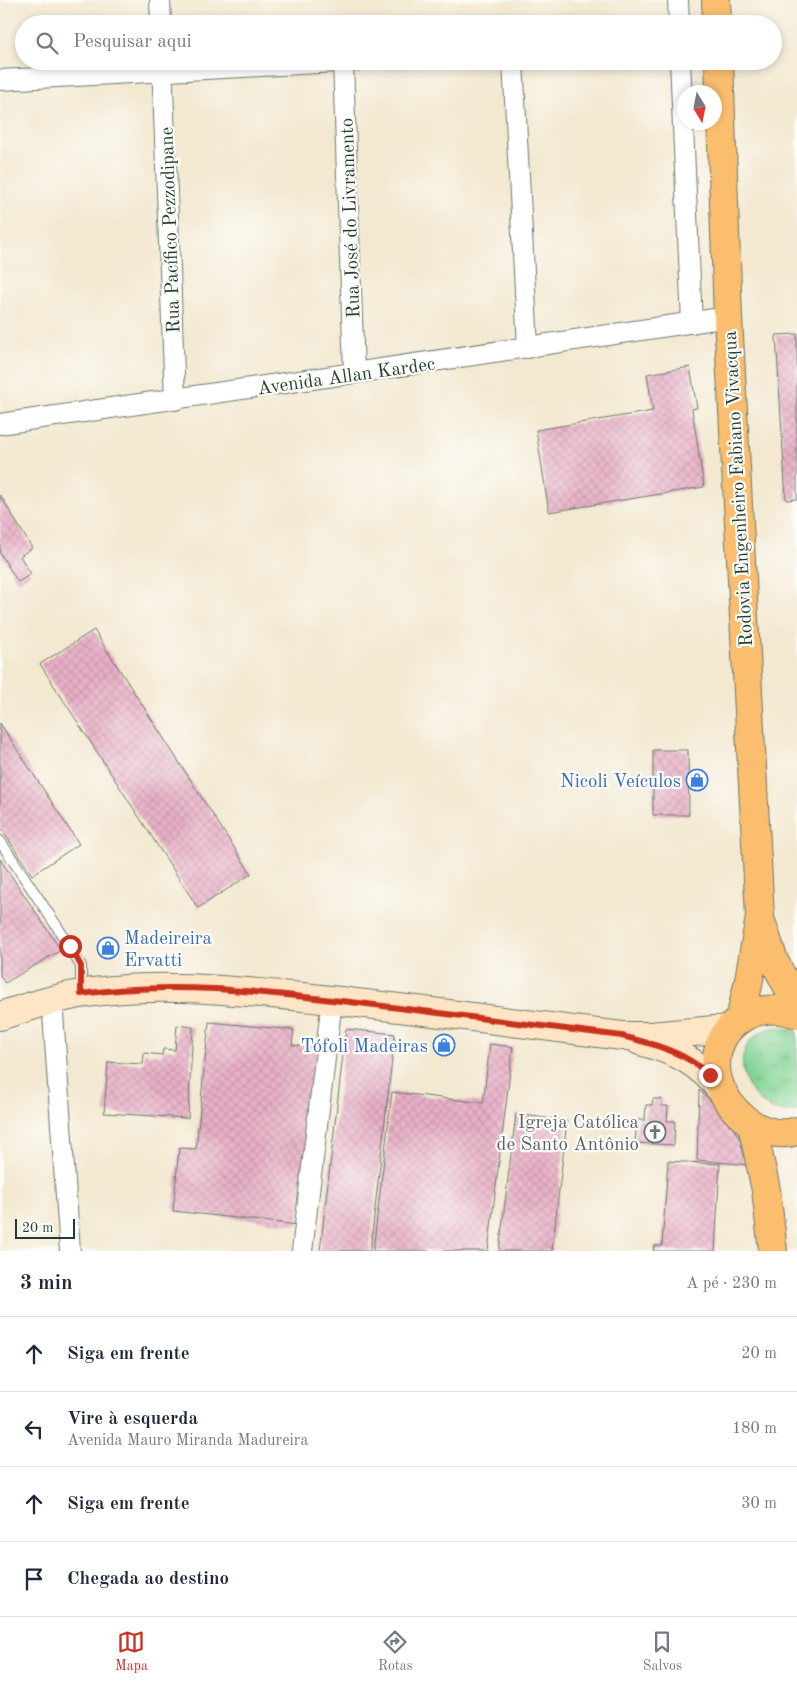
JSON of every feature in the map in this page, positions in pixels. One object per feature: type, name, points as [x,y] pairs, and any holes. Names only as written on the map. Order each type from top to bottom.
[{"type":"highway","points":[[716,0],[717,15]]},
{"type":"highway","name":"Rodovia Engenheiro Fabiano Vivacqua","points":[[718,70],[728,317],[760,917],[774,961],[797,1004]]},
{"type":"highway","name":"Rodovia Engenheiro Fabiano Vivacqua","points":[[723,1092],[718,1081],[717,1061],[722,1042],[734,1025],[748,985],[760,917]]},
{"type":"highway","points":[[734,1025],[754,1012],[769,1008],[785,1009],[797,1014]]},
{"type":"highway","points":[[723,1092],[736,1110],[752,1125],[765,1131],[780,1133],[797,1131]]},
{"type":"highway","points":[[752,1125],[766,1190],[773,1251]]},
{"type":"main road","points":[[0,1016],[52,1000],[81,994],[147,987],[208,988],[332,1000],[622,1036],[651,1036],[714,1030],[734,1025]]},
{"type":"main road","points":[[622,1036],[655,1045],[691,1061],[710,1075],[723,1092]]},
{"type":"street","points":[[160,0],[161,15]]},
{"type":"street","points":[[678,0],[679,15]]},
{"type":"street","points":[[0,80],[125,70]]},
{"type":"street","name":"Rua Pacífico Pezzodipane","points":[[163,70],[175,400]]},
{"type":"street","name":"Rua José do Livramento","points":[[343,70],[354,373]]},
{"type":"street","points":[[513,70],[528,348]]},
{"type":"street","points":[[680,70],[692,323]]},
{"type":"street","name":"Avenida Allan Kardec","points":[[0,424],[175,400],[728,317]]},
{"type":"street","points":[[52,1000],[70,1251]]},
{"type":"street","points":[[302,1251],[332,1000]]},
{"type":"lane","points":[[0,840],[81,966],[81,994]]},
{"type":"green space","points":[[776,1027],[787,1028],[797,1032],[797,1111],[779,1111],[764,1104],[752,1093],[745,1078],[742,1062],[746,1047],[757,1035]]},
{"type":"building","points":[[797,334],[797,499],[786,500],[776,335]]},
{"type":"building","points":[[690,367],[697,408],[692,409],[704,487],[549,512],[536,430],[653,411],[647,374]]},
{"type":"building","points":[[0,495],[32,548],[20,556],[31,574],[18,582],[0,553]]},
{"type":"building","points":[[94,630],[251,874],[198,908],[40,664]]},
{"type":"building","points":[[0,723],[79,844],[32,875],[0,827]]},
{"type":"building","points":[[653,750],[688,750],[689,815],[653,815]]},
{"type":"building","points":[[0,859],[61,950],[5,983],[0,976]]},
{"type":"building","points":[[209,1022],[294,1030],[292,1045],[318,1048],[298,1225],[173,1211],[179,1148],[196,1149]]},
{"type":"building","points":[[177,1025],[193,1027],[188,1118],[104,1113],[108,1062],[143,1064],[144,1053],[162,1055],[163,1049],[175,1050]]},
{"type":"building","points":[[346,1029],[395,1034],[370,1251],[320,1251]]},
{"type":"building","points":[[490,1044],[513,1047],[488,1251],[373,1251],[392,1092],[483,1103]]},
{"type":"building","points":[[699,1090],[717,1107],[733,1128],[740,1139],[749,1165],[697,1160]]},
{"type":"building","name":"Igreja Católica de Santo Antônio","points":[[653,1099],[662,1099],[661,1106],[668,1106],[667,1121],[675,1121],[674,1145],[635,1143],[637,1120],[645,1120],[646,1105],[652,1105]]},
{"type":"building","points":[[516,1114],[567,1121],[552,1251],[499,1251]]},
{"type":"building","points":[[668,1161],[720,1164],[715,1251],[653,1251],[654,1246],[662,1246]]},
{"type":"place","name":"Nicoli Veículos","points":[[697,780]]},
{"type":"place","name":"Madeireira Ervatti","points":[[108,948]]},
{"type":"place","name":"Tófoli Madeiras","points":[[444,1045]]},
{"type":"place","name":"Igreja Católica de Santo Antônio","points":[[655,1132]]},
{"type":"route","points":[[70,946],[81,966],[81,994],[103,990],[147,987],[208,988],[332,1000],[622,1036],[672,1052],[691,1061],[710,1075]]}]
